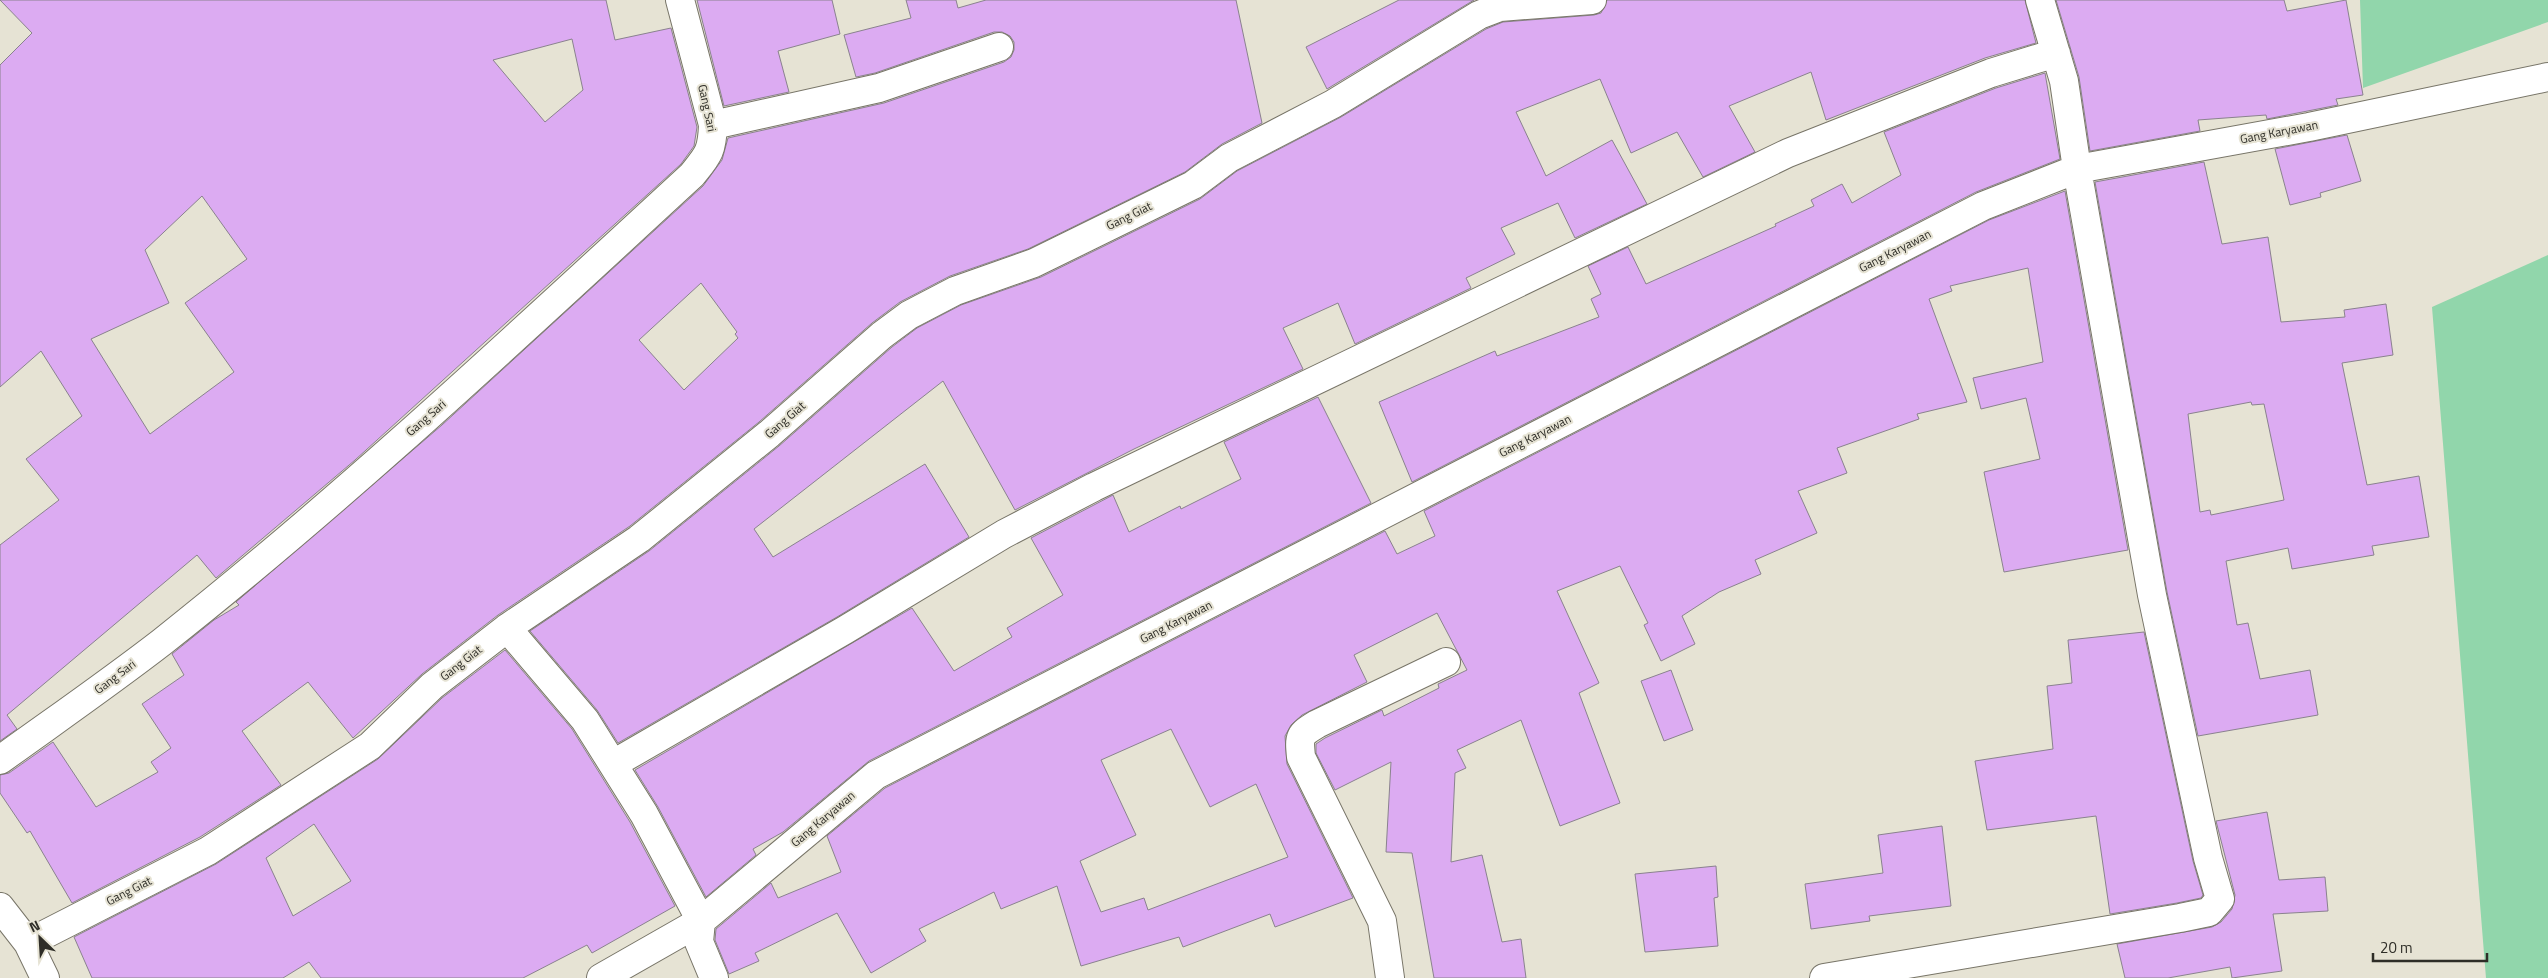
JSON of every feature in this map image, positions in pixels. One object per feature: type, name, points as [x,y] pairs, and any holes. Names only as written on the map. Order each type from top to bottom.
[{"type":"street","name":"Gang Sari","points":[[0,760],[163,641],[448,399],[692,175],[706,158],[712,146],[713,125],[680,0]]},
{"type":"street","name":"Gang Giat","points":[[28,943],[208,851],[370,746],[432,686],[507,628],[639,539],[769,434],[882,335],[909,315],[956,291],[1034,263],[1193,185],[1228,158],[1333,104],[1479,15],[1500,7],[1592,0]]},
{"type":"street","points":[[1824,978],[2180,918],[2209,912],[2220,899],[2208,858],[2152,595],[2077,169],[2064,81],[2040,0]]},
{"type":"street","points":[[713,125],[879,88],[999,48]]},
{"type":"street","points":[[613,764],[845,630],[1004,534],[1094,487],[1788,153],[1991,73],[2056,53]]},
{"type":"street","name":"Gang Karyawan","points":[[601,978],[701,921],[876,775],[1983,206],[2077,169],[2309,127],[2548,78]]},
{"type":"street","points":[[507,628],[585,720],[644,814],[701,921],[699,942],[714,978]]},
{"type":"street","points":[[1390,978],[1382,920],[1301,756],[1300,740],[1302,733],[1317,724],[1446,662]]},
{"type":"street","points":[[0,907],[28,943],[45,978]]},
{"type":"green space","points":[[2360,0],[2548,0],[2548,22],[2363,88]]},
{"type":"green space","points":[[2548,255],[2548,978],[2486,978],[2432,307]]},
{"type":"building","points":[[0,0],[606,0],[615,40],[671,28],[697,127],[694,146],[681,164],[355,460],[216,578],[197,555],[7,715],[17,729],[0,741],[0,545],[59,500],[26,459],[82,416],[41,351],[0,387],[0,65],[32,33]],"holes":[[[572,39],[583,90],[545,122],[493,60]],[[202,196],[247,259],[185,303],[234,372],[150,434],[91,339],[169,303],[145,250]]]},
{"type":"building","points":[[697,0],[832,0],[840,34],[778,51],[789,92],[724,106]]},
{"type":"building","points":[[906,0],[956,0],[958,8],[986,0],[1236,0],[1262,123],[1222,144],[1185,172],[1028,249],[950,276],[900,302],[872,323],[759,422],[630,526],[498,615],[422,674],[353,738],[308,682],[242,731],[281,785],[200,837],[72,903],[30,831],[27,833],[0,793],[0,775],[9,773],[53,742],[96,807],[158,772],[151,762],[171,748],[142,704],[184,675],[172,654],[214,620],[239,605],[236,602],[442,425],[703,186],[722,160],[728,138],[884,103],[1004,62],[1011,57],[1014,50],[1014,42],[1010,36],[1002,32],[994,32],[875,73],[856,77],[844,35],[911,18]],"holes":[[[701,283],[737,332],[735,334],[738,338],[684,390],[639,340]]]},
{"type":"building","points":[[1399,0],[1474,0],[1327,89],[1306,47]]},
{"type":"building","points":[[1607,0],[2025,0],[2036,43],[1985,58],[1826,120],[1811,72],[1729,106],[1755,152],[1703,177],[1677,132],[1631,153],[1600,79],[1516,112],[1546,176],[1612,140],[1647,204],[1575,238],[1558,203],[1501,228],[1515,254],[1466,278],[1471,288],[1355,344],[1338,303],[1283,328],[1303,369],[1134,449],[1015,510],[943,381],[754,529],[773,557],[925,464],[969,537],[837,617],[618,743],[597,710],[530,631],[649,551],[779,446],[892,347],[917,328],[961,305],[1041,277],[1200,199],[1237,171],[1341,117],[1486,29],[1503,22],[1594,15],[1601,13]]},
{"type":"building","points":[[2056,0],[2284,0],[2287,11],[2346,0],[2363,95],[2336,99],[2338,105],[2267,119],[2266,115],[2198,120],[2200,131],[2090,151],[2079,77]]},
{"type":"building","points":[[2045,73],[2060,159],[1976,192],[1412,482],[1379,402],[1495,351],[1497,356],[1599,317],[1591,299],[1601,294],[1588,266],[1628,247],[1646,284],[1776,226],[1775,224],[1814,206],[1811,200],[1842,184],[1852,203],[1901,175],[1884,132],[1996,88]]},
{"type":"building","points":[[2347,135],[2361,181],[2320,193],[2321,197],[2290,205],[2275,149]]},
{"type":"building","points":[[2204,162],[2222,244],[2268,237],[2281,322],[2345,317],[2344,310],[2386,304],[2393,355],[2342,363],[2367,485],[2419,476],[2429,537],[2372,546],[2374,555],[2292,569],[2288,548],[2226,561],[2237,625],[2248,623],[2260,679],[2310,670],[2318,715],[2198,736],[2167,592],[2095,182]],"holes":[[[2251,402],[2252,405],[2264,404],[2284,500],[2211,515],[2210,510],[2200,512],[2188,414]]]},
{"type":"building","points":[[2065,191],[2128,550],[2004,572],[1984,472],[2040,459],[2026,398],[1981,409],[1973,378],[2043,362],[2028,268],[1950,286],[1952,291],[1929,299],[1967,402],[1917,414],[1919,419],[1837,448],[1847,473],[1798,491],[1817,533],[1755,560],[1761,574],[1719,592],[1682,616],[1695,644],[1661,661],[1644,625],[1648,623],[1620,566],[1557,591],[1599,683],[1579,693],[1620,803],[1560,826],[1521,720],[1457,750],[1466,768],[1455,773],[1451,862],[1482,855],[1502,942],[1521,939],[1526,978],[1434,978],[1412,853],[1386,852],[1391,762],[1335,790],[1316,753],[1316,744],[1325,738],[1382,710],[1384,716],[1439,688],[1438,684],[1467,670],[1437,613],[1354,655],[1367,682],[1302,715],[1291,725],[1285,736],[1287,764],[1353,898],[1275,927],[1270,914],[1183,947],[1179,937],[1081,966],[1057,886],[1001,909],[994,892],[919,929],[926,941],[871,973],[837,913],[755,953],[759,961],[729,974],[715,940],[716,929],[771,883],[778,898],[841,872],[827,836],[885,788],[1385,531],[1397,554],[1435,536],[1424,511],[1989,220]],"holes":[[[1171,729],[1210,807],[1256,784],[1288,857],[1148,910],[1144,898],[1101,912],[1080,861],[1136,835],[1101,760]]]},
{"type":"building","points":[[1318,397],[1371,503],[869,761],[783,832],[753,849],[756,855],[706,897],[658,807],[635,770],[912,608],[954,671],[1012,637],[1007,628],[1063,595],[1031,538],[1113,495],[1129,532],[1180,506],[1181,509],[1241,479],[1224,442]]},
{"type":"building","points":[[2144,632],[2193,861],[2203,895],[2201,898],[2177,903],[2110,914],[2096,816],[1987,830],[1975,761],[2053,749],[2047,686],[2072,683],[2068,640]]},
{"type":"building","points":[[505,650],[572,729],[630,822],[675,906],[592,953],[587,945],[523,978],[321,978],[309,962],[283,978],[92,978],[74,937],[216,864],[378,759],[442,698]],"holes":[[[314,824],[351,881],[293,916],[266,858]]]},
{"type":"building","points":[[1671,670],[1693,730],[1664,741],[1641,681]]},
{"type":"building","points":[[2267,812],[2279,880],[2325,877],[2328,911],[2273,914],[2282,971],[2232,978],[2230,967],[2168,978],[2125,978],[2117,944],[2212,927],[2221,922],[2232,909],[2235,895],[2216,821]]},
{"type":"building","points":[[1942,826],[1951,906],[1869,916],[1870,921],[1811,929],[1805,884],[1883,873],[1878,835]]},
{"type":"building","points":[[1716,866],[1718,897],[1714,898],[1718,946],[1645,952],[1635,874]]}]
